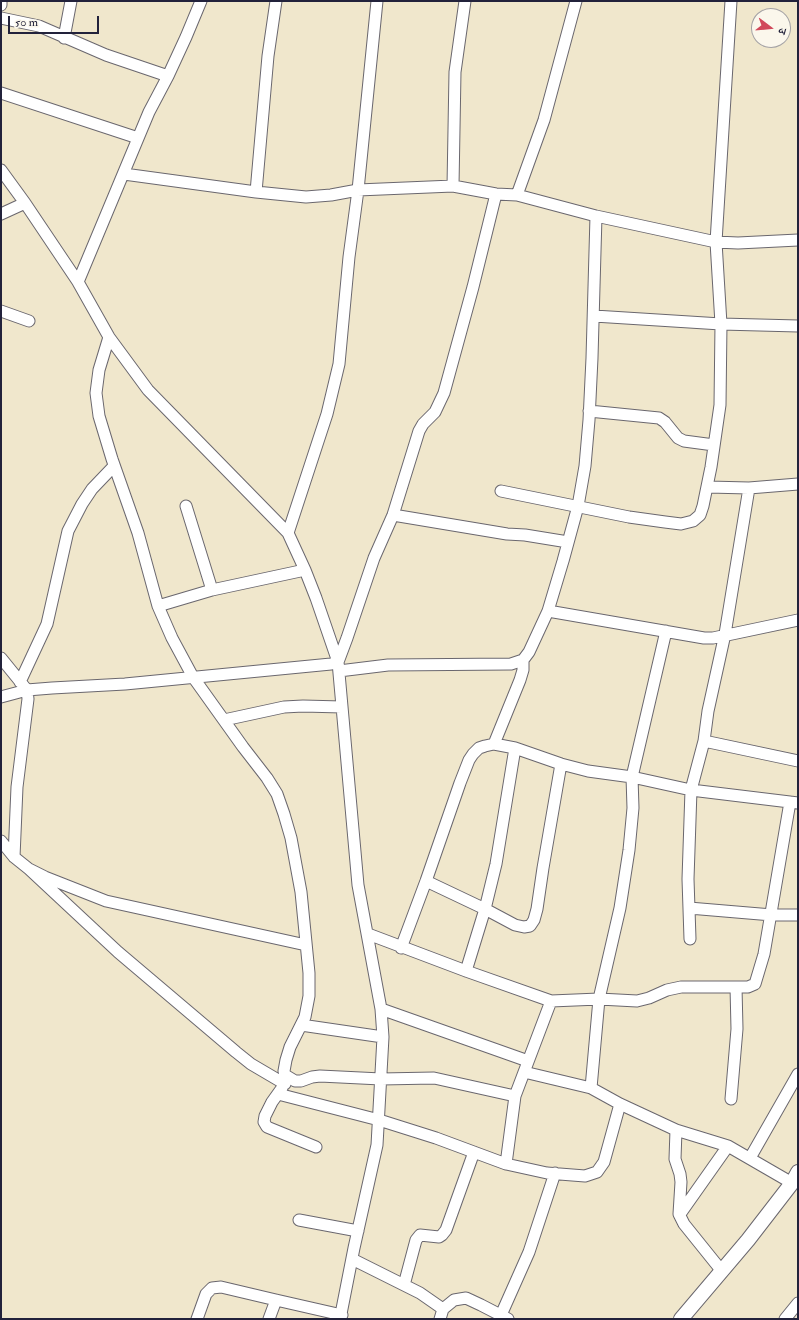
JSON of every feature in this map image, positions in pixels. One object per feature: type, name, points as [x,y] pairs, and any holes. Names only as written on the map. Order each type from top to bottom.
[{"type":"street","points":[[64,38],[71,1]]},
{"type":"street","points":[[78,282],[149,112],[168,76],[201,1]]},
{"type":"street","points":[[256,192],[268,56],[276,1]]},
{"type":"street","points":[[288,533],[326,414],[339,364],[377,1]]},
{"type":"street","points":[[454,186],[455,72],[464,1]]},
{"type":"street","points":[[517,195],[544,120],[576,1]]},
{"type":"street","points":[[501,491],[629,517],[681,524],[693,521],[700,515],[708,487],[720,405],[721,324],[716,242],[731,1]]},
{"type":"street","points":[[1,18],[39,26],[106,55],[168,76]]},
{"type":"street","points":[[1,93],[138,138]]},
{"type":"street","points":[[1,170],[78,282],[110,337],[148,390],[288,533],[305,570],[338,666],[358,885],[381,1008],[383,1037],[377,1145],[341,1317],[221,1287],[212,1288],[206,1294],[197,1319]]},
{"type":"street","points":[[124,174],[256,192],[306,196],[332,195],[358,190],[454,186],[496,194],[517,195],[596,216],[716,242],[738,243],[798,240]]},
{"type":"street","points":[[338,666],[374,558],[393,515],[419,431],[423,424],[435,412],[444,393],[474,287],[496,194]]},
{"type":"street","points":[[1,214],[25,203]]},
{"type":"street","points":[[494,744],[520,680],[523,660],[529,652],[548,611],[578,506],[585,466],[589,412],[594,316],[596,216]]},
{"type":"street","points":[[1,311],[29,321]]},
{"type":"street","points":[[594,316],[721,324],[798,326]]},
{"type":"street","points":[[110,337],[99,370],[96,393],[99,416],[114,466],[138,533],[158,606],[172,638],[193,677],[267,778],[277,794],[291,838],[301,892],[309,996],[305,1017],[290,1047],[286,1060],[284,1071],[287,1081]]},
{"type":"street","points":[[589,412],[659,418],[665,422],[678,438],[684,441],[714,445]]},
{"type":"street","points":[[24,686],[47,624],[68,531],[75,515],[92,489],[114,466]]},
{"type":"street","points":[[708,487],[750,488],[798,484]]},
{"type":"street","points":[[690,939],[688,879],[691,790],[704,741],[708,711],[726,634],[750,488]]},
{"type":"street","points":[[186,506],[212,590]]},
{"type":"street","points":[[393,515],[507,534],[526,535],[568,542]]},
{"type":"street","points":[[158,606],[212,590],[305,570]]},
{"type":"street","points":[[548,611],[704,638],[713,638],[726,634],[798,620]]},
{"type":"street","points":[[591,1088],[599,999],[620,908],[629,850],[633,808],[632,777],[666,631]]},
{"type":"street","points":[[1,658],[24,686],[28,708],[17,787],[14,857]]},
{"type":"street","points":[[1,697],[24,686],[124,684],[323,665],[512,664],[523,660]]},
{"type":"street","points":[[224,720],[284,707],[342,707]]},
{"type":"street","points":[[704,741],[798,761]]},
{"type":"street","points":[[368,934],[401,948],[466,972],[551,1001],[599,999],[637,1001],[650,998],[667,990],[681,987],[748,987],[755,984],[764,954],[794,803],[691,790],[632,777],[588,771],[561,764],[514,748],[494,744],[479,748],[469,760],[460,783],[401,948]]},
{"type":"street","points":[[466,972],[485,909],[496,864],[514,748]]},
{"type":"street","points":[[426,881],[485,909],[515,926],[530,926],[538,909],[543,868],[561,764]]},
{"type":"street","points":[[1,841],[14,857],[29,869],[118,952],[251,1064],[287,1081],[302,1081],[320,1076],[381,1079],[434,1078],[515,1096]]},
{"type":"street","points":[[29,869],[45,877],[106,901],[306,945]]},
{"type":"street","points":[[689,908],[772,915],[798,915]]},
{"type":"street","points":[[732,1098],[737,1029],[736,986]]},
{"type":"street","points":[[506,1164],[515,1096],[551,1001]]},
{"type":"street","points":[[381,1008],[526,1066],[591,1088],[620,1104],[676,1130],[728,1146],[750,1158],[795,1177],[748,1240],[680,1319]]},
{"type":"street","points":[[301,1025],[383,1037]]},
{"type":"street","points":[[750,1158],[798,1074]]},
{"type":"street","points":[[287,1081],[272,1102],[265,1116],[264,1122],[267,1127],[316,1147]]},
{"type":"street","points":[[278,1094],[378,1120],[436,1138],[506,1164],[555,1173],[585,1176],[597,1172],[604,1162],[620,1104]]},
{"type":"street","points":[[676,1130],[675,1159],[681,1182],[679,1214],[684,1224],[721,1270]]},
{"type":"street","points":[[679,1214],[728,1146]]},
{"type":"street","points":[[404,1285],[416,1240],[420,1235],[439,1237],[446,1230],[474,1152]]},
{"type":"street","points":[[352,1259],[433,1301],[441,1314],[454,1300],[466,1298],[505,1317],[529,1252],[555,1173]]},
{"type":"street","points":[[298,1220],[358,1232]]},
{"type":"street","points":[[269,1319],[276,1300]]},
{"type":"street","points":[[785,1319],[798,1302]]}]
